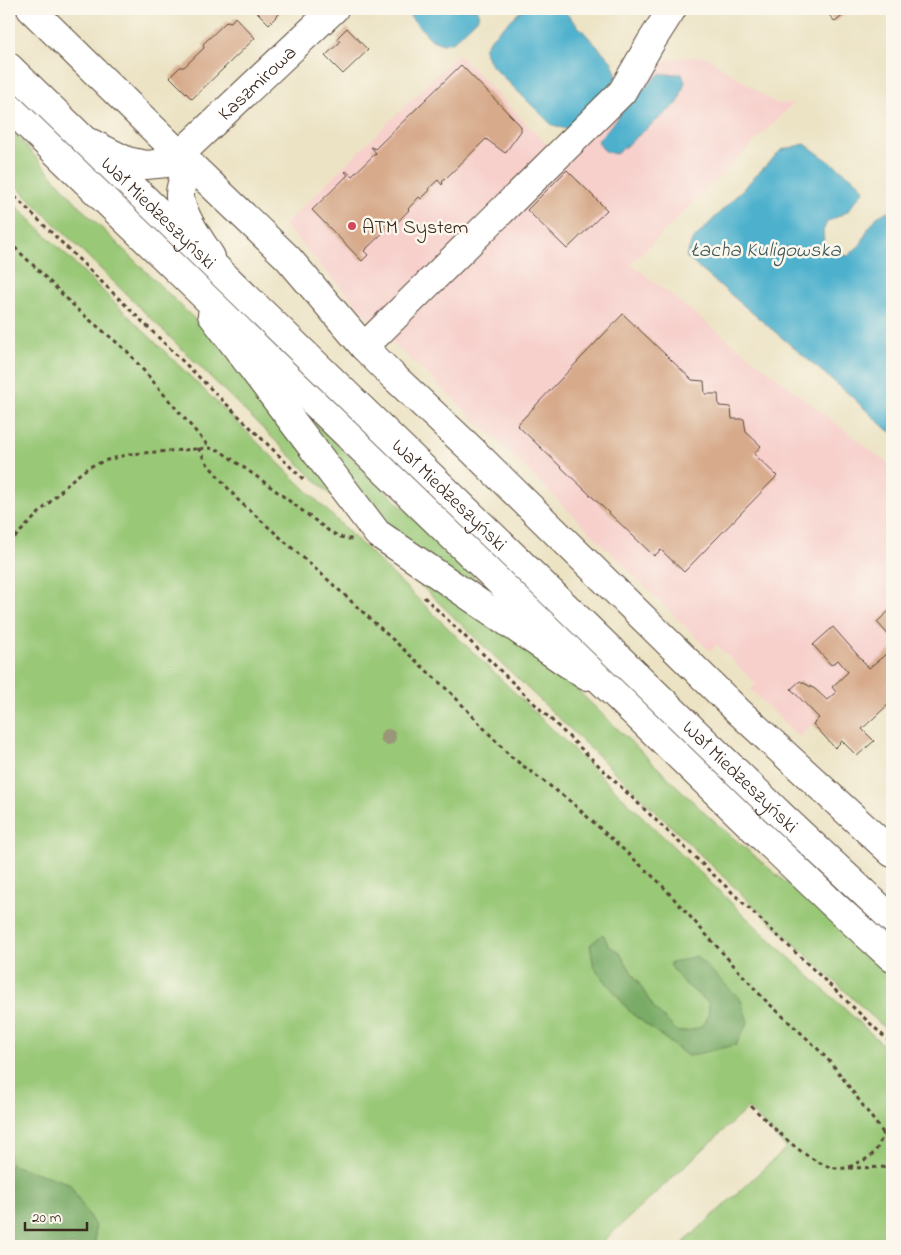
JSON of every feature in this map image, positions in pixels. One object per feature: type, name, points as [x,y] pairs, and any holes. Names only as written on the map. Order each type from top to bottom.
[{"type":"main road","points":[[31,9],[288,258],[364,347],[738,711],[888,842]]},
{"type":"main road","name":"Kaszmirowa","points":[[185,159],[190,145],[334,9]]},
{"type":"main road","points":[[364,347],[622,92],[672,9]]},
{"type":"main road","name":"Wał Miedzeszyński","points":[[9,67],[783,817],[892,919]]},
{"type":"main road","name":"Wał Miedzeszyński","points":[[9,107],[782,856],[892,958]]},
{"type":"main road","points":[[84,140],[127,161],[146,165],[185,159]]},
{"type":"main road","points":[[185,159],[184,178],[180,196],[186,215],[218,270]]},
{"type":"main road","points":[[184,277],[377,533],[622,701]]},
{"type":"path","points":[[9,191],[307,483]]},
{"type":"path","points":[[9,242],[79,311],[127,351],[209,448]]},
{"type":"path","points":[[198,448],[206,462],[238,500],[334,585],[452,694],[510,756],[570,801],[659,882],[764,999],[834,1065],[892,1144]]},
{"type":"path","points":[[9,542],[72,479],[89,467],[130,454],[198,448],[219,450],[329,531],[339,536],[349,539],[364,538],[377,533]]},
{"type":"path","points":[[420,593],[630,796],[892,1044]]},
{"type":"path","points":[[751,1106],[813,1160],[830,1167],[892,1167]]},
{"type":"path","points":[[846,1168],[864,1161],[873,1155],[879,1147],[884,1132]]},
{"type":"shaded area","name":"ATM System","points":[[458,54],[553,151],[376,326],[284,225]]},
{"type":"shaded area","points":[[707,57],[775,103],[794,103],[631,264],[892,467],[892,701],[862,729],[832,706],[799,737],[750,689],[756,684],[717,645],[710,651],[500,443],[386,336],[662,64],[671,59]]},
{"type":"green space","points":[[9,127],[82,209],[220,344],[359,523],[9,179]]},
{"type":"green space","points":[[9,199],[747,918],[892,1053],[892,1246],[680,1246],[786,1148],[748,1108],[598,1246],[95,1246],[95,1226],[28,1170],[9,1164]],"holes":[[[603,935],[609,946],[619,952],[654,1008],[678,1032],[702,1026],[708,1017],[709,1011],[709,1003],[683,982],[748,1022],[688,1056],[631,1013],[594,967],[590,945]]]},
{"type":"green space","points":[[270,379],[528,629],[382,527]]},
{"type":"green space","points":[[383,549],[546,660],[710,818],[892,973],[892,1035],[759,911]]},
{"type":"green space","points":[[603,934],[609,946],[619,952],[654,1008],[678,1032],[702,1026],[708,1017],[709,1003],[683,982],[669,964],[696,956],[741,1000],[748,1022],[736,1045],[688,1056],[631,1013],[594,967],[590,945]]},
{"type":"green space","points":[[9,1164],[69,1183],[95,1226],[95,1246],[9,1246]]},
{"type":"water","points":[[403,9],[476,9],[479,15],[454,41],[443,44],[432,40]]},
{"type":"water","points":[[523,9],[562,9],[612,62],[617,76],[608,91],[566,129],[552,125],[490,64],[484,49],[492,37]]},
{"type":"water","points":[[659,74],[682,74],[685,82],[678,103],[616,154],[609,153],[601,147],[598,141],[632,100]]},
{"type":"water","name":"Łacha Kuligowska","points":[[805,144],[858,182],[864,190],[847,212],[827,222],[823,231],[824,243],[836,253],[848,256],[861,244],[868,229],[877,217],[888,211],[892,215],[892,432],[686,257],[692,241],[781,150]]},
{"type":"building","points":[[254,9],[284,9],[269,24]]},
{"type":"building","points":[[824,9],[851,9],[835,22]]},
{"type":"building","points":[[235,17],[255,38],[192,99],[170,77],[204,48],[203,44],[227,21],[231,22]]},
{"type":"building","points":[[347,28],[368,50],[343,74],[325,56],[340,42],[337,38]]},
{"type":"building","points":[[461,65],[519,124],[521,131],[505,153],[486,139],[442,182],[442,185],[438,180],[421,199],[419,197],[391,229],[389,227],[364,251],[368,255],[362,261],[312,210],[348,175],[346,171],[352,176],[376,153],[371,147],[375,149]]},
{"type":"building","points":[[567,170],[607,210],[567,249],[527,210]]},
{"type":"building","points":[[623,314],[692,380],[704,381],[705,394],[718,394],[719,406],[731,407],[732,419],[744,419],[746,432],[761,446],[754,454],[777,476],[684,572],[661,550],[654,556],[517,425]]},
{"type":"building","points":[[892,610],[892,639],[877,622]]},
{"type":"building","points":[[833,627],[869,668],[892,649],[892,701],[862,729],[874,741],[857,756],[842,741],[835,748],[813,724],[819,718],[791,689],[800,681],[815,689],[827,700],[836,692],[832,687],[848,672],[838,660],[831,665],[813,645]]},
{"type":"place","name":"ATM System","points":[[352,226]]}]
